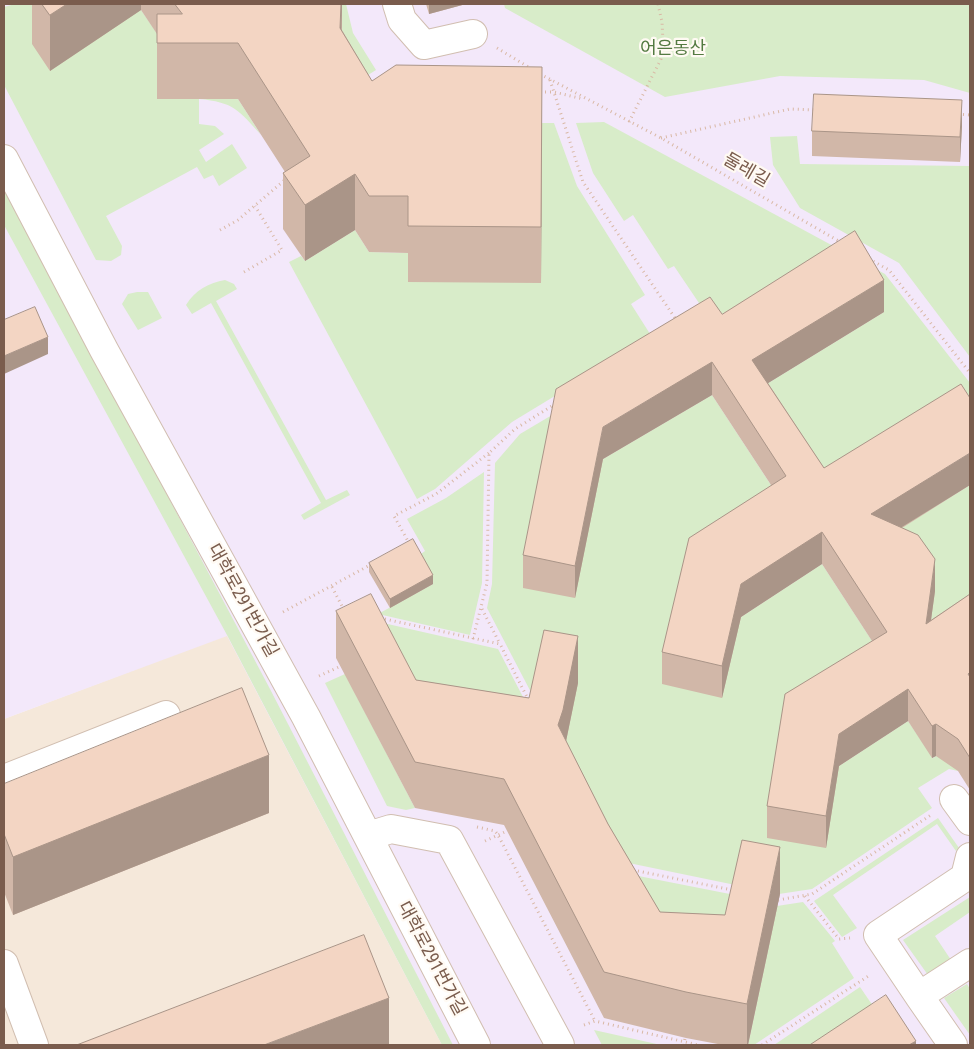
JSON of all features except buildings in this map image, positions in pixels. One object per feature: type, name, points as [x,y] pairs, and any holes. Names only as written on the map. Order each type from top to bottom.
[{"type":"street","points":[[397,4],[402,20],[424,45],[473,34]]},
{"type":"street","name":"대학로291번가길","points":[[4,159],[104,350],[306,717],[476,1045]]},
{"type":"street","points":[[4,778],[166,716]]},
{"type":"street","points":[[954,799],[970,821]]},
{"type":"street","points":[[368,836],[391,830],[449,840],[558,1041]]},
{"type":"street","points":[[953,1045],[878,935],[966,877],[970,857]]},
{"type":"street","points":[[919,996],[970,963]]},
{"type":"street","points":[[4,964],[34,1045]]},
{"type":"path","points":[[629,122],[662,59],[662,22],[658,4]]},
{"type":"path","name":"둘레길","points":[[473,34],[550,80],[661,138],[847,246]]},
{"type":"path","points":[[550,80],[583,182],[680,327]]},
{"type":"path","points":[[534,92],[554,92],[587,100]]},
{"type":"path","points":[[661,138],[790,110],[819,110]]},
{"type":"path","points":[[952,114],[970,115]]},
{"type":"path","points":[[220,230],[238,220],[289,177]]},
{"type":"path","points":[[244,272],[282,250],[255,206]]},
{"type":"path","points":[[864,256],[889,270],[970,374]]},
{"type":"path","points":[[400,548],[409,543],[394,516],[436,494],[489,453],[515,429],[556,404]]},
{"type":"path","points":[[473,639],[487,583],[489,453]]},
{"type":"path","points":[[281,614],[375,562]]},
{"type":"path","points":[[332,587],[348,617]]},
{"type":"path","points":[[482,608],[531,706]]},
{"type":"path","points":[[344,610],[353,612]]},
{"type":"path","points":[[372,616],[500,644]]},
{"type":"path","points":[[314,679],[341,666]]},
{"type":"path","points":[[778,900],[812,894],[954,799]]},
{"type":"path","points":[[469,826],[495,831],[498,835],[595,1021]]},
{"type":"path","points":[[498,835],[507,830]]},
{"type":"path","points":[[624,868],[740,892]]},
{"type":"path","points":[[804,895],[839,939]]},
{"type":"path","points":[[762,1045],[894,959]]},
{"type":"path","points":[[558,1041],[595,1021],[684,1044],[698,1045]]},
{"type":"path","points":[[684,1044],[686,1038]]},
{"type":"shaded area","points":[[4,4],[970,4],[970,1045],[900,1045],[864,993],[787,1045],[442,1045],[227,636],[4,719]]},
{"type":"shaded area","points":[[227,635],[442,1045],[4,1045],[4,719]]},
{"type":"green space","points":[[15,4],[92,4],[141,10],[182,70],[157,99],[199,99],[199,124],[215,126],[224,134],[199,150],[206,162],[232,144],[247,168],[219,186],[213,175],[204,179],[197,167],[106,216],[122,246],[121,255],[111,261],[96,260],[4,85],[4,7]]},
{"type":"green space","points":[[334,4],[346,4],[353,33],[376,70],[352,85]]},
{"type":"green space","name":"어은동산","points":[[504,4],[970,4],[970,93],[924,80],[780,76],[665,97],[505,8]]},
{"type":"green space","points":[[199,99],[238,99],[261,135],[241,113],[228,105]]},
{"type":"green space","points":[[604,122],[885,274],[970,383],[970,431],[824,501],[752,393],[884,312],[726,343],[674,266],[668,269],[633,215],[624,221],[593,173],[576,123]]},
{"type":"green space","points":[[542,123],[554,123],[577,186],[645,295],[631,304],[652,337],[512,422],[435,489],[417,499],[289,262],[301,256],[305,261],[355,230],[369,252],[408,253]]},
{"type":"green space","points":[[797,136],[800,164],[970,166],[970,357],[899,263],[800,208],[773,165],[770,137]]},
{"type":"green space","points":[[4,187],[270,689],[453,1045],[442,1045],[227,635],[4,225]]},
{"type":"green space","points":[[225,280],[234,284],[237,289],[216,301],[326,500],[347,490],[350,495],[304,520],[301,515],[321,503],[211,303],[192,314],[186,305],[203,288]]},
{"type":"green space","points":[[148,292],[162,318],[138,330],[122,304],[128,294]]},
{"type":"green space","points":[[712,395],[786,508],[741,617],[822,564],[887,664],[839,766],[908,721],[933,758],[942,752],[958,771],[949,769],[918,788],[932,808],[812,889],[779,894],[619,861],[487,608],[492,584],[495,463],[520,434],[552,415],[603,459]]},
{"type":"green space","points":[[484,472],[482,583],[470,635],[378,614],[433,584],[418,556],[425,551],[407,519],[446,498]]},
{"type":"green space","points":[[970,485],[970,627],[926,656],[859,554]]},
{"type":"green space","points":[[370,620],[498,649],[535,720],[416,727]]},
{"type":"green space","points":[[345,674],[415,808],[406,810],[387,806],[325,683]]},
{"type":"green space","points":[[938,818],[959,848],[956,851],[937,824],[833,895],[857,928],[842,937],[814,901]]},
{"type":"green space","points":[[608,870],[740,896],[725,961],[660,958]]},
{"type":"green space","points":[[970,897],[970,912],[935,936],[951,960],[928,975],[903,940]]},
{"type":"green space","points":[[803,902],[835,941],[832,943],[854,978],[754,1045],[748,1045],[777,906]]},
{"type":"green space","points":[[967,984],[970,989],[970,1035],[944,998]]},
{"type":"green space","points":[[860,987],[900,1045],[880,1042],[859,1013],[829,1045],[774,1045]]},
{"type":"green space","points":[[594,1030],[661,1045],[602,1045]]}]
